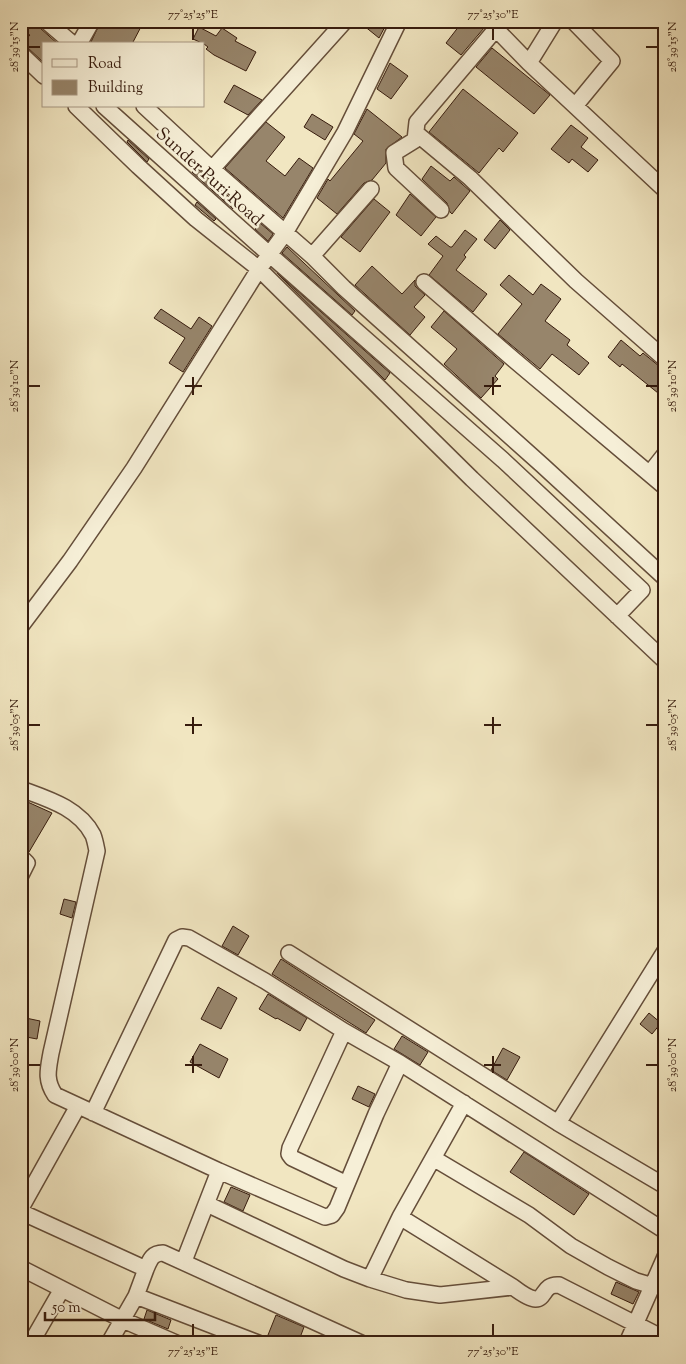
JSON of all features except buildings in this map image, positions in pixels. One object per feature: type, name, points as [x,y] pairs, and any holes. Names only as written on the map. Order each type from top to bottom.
[{"type":"street","points":[[46,21],[71,42]]},
{"type":"street","points":[[79,42],[92,21]]},
{"type":"street","points":[[212,170],[345,21]]},
{"type":"street","points":[[21,626],[134,468],[259,269],[284,233],[345,132],[399,21]]},
{"type":"street","points":[[529,63],[555,21]]},
{"type":"street","points":[[573,21],[612,62],[575,106]]},
{"type":"street","points":[[440,210],[396,168],[394,153],[415,140],[417,122],[496,28],[529,63],[665,190]]},
{"type":"street","points":[[21,54],[42,74]]},
{"type":"street","points":[[78,108],[138,166],[196,218],[259,269],[472,480],[665,661]]},
{"type":"street","name":"Sunder Puri Road","points":[[106,108],[503,460],[642,590]]},
{"type":"street","points":[[146,108],[212,170],[312,256],[344,288],[661,570],[617,616]]},
{"type":"street","points":[[416,133],[470,178],[576,281],[665,359]]},
{"type":"street","points":[[312,256],[370,190]]},
{"type":"street","points":[[424,282],[665,487]]},
{"type":"street","points":[[650,473],[665,454]]},
{"type":"street","points":[[21,789],[64,806],[81,819],[94,836],[97,851],[48,1072],[49,1086],[56,1095],[325,1217],[332,1215],[337,1208],[400,1062]]},
{"type":"street","points":[[21,857],[28,863],[21,875]]},
{"type":"street","points":[[93,1113],[176,940],[182,937],[189,938],[265,981],[344,1031],[400,1062],[665,1231]]},
{"type":"street","points":[[558,1123],[665,951]]},
{"type":"street","points":[[290,953],[558,1123],[665,1186]]},
{"type":"street","points":[[344,1031],[317,1087],[289,1154],[292,1158],[347,1184]]},
{"type":"street","points":[[370,1279],[400,1217],[464,1103]]},
{"type":"street","points":[[21,1208],[78,1106]]},
{"type":"street","points":[[433,1158],[529,1215],[571,1246],[622,1274],[653,1286]]},
{"type":"street","points":[[184,1261],[220,1171]]},
{"type":"street","points":[[207,1204],[344,1269],[406,1290],[440,1295],[513,1286]]},
{"type":"street","points":[[21,1212],[146,1269]]},
{"type":"street","points":[[400,1217],[533,1300],[541,1297],[549,1287],[559,1285],[665,1339]]},
{"type":"street","points":[[110,1343],[136,1296],[151,1257],[157,1253],[163,1253],[362,1343]]},
{"type":"street","points":[[627,1343],[665,1256]]},
{"type":"street","points":[[21,1268],[123,1320],[176,1343]]},
{"type":"street","points":[[30,1343],[62,1290]]},
{"type":"street","points":[[136,1296],[258,1343]]}]
